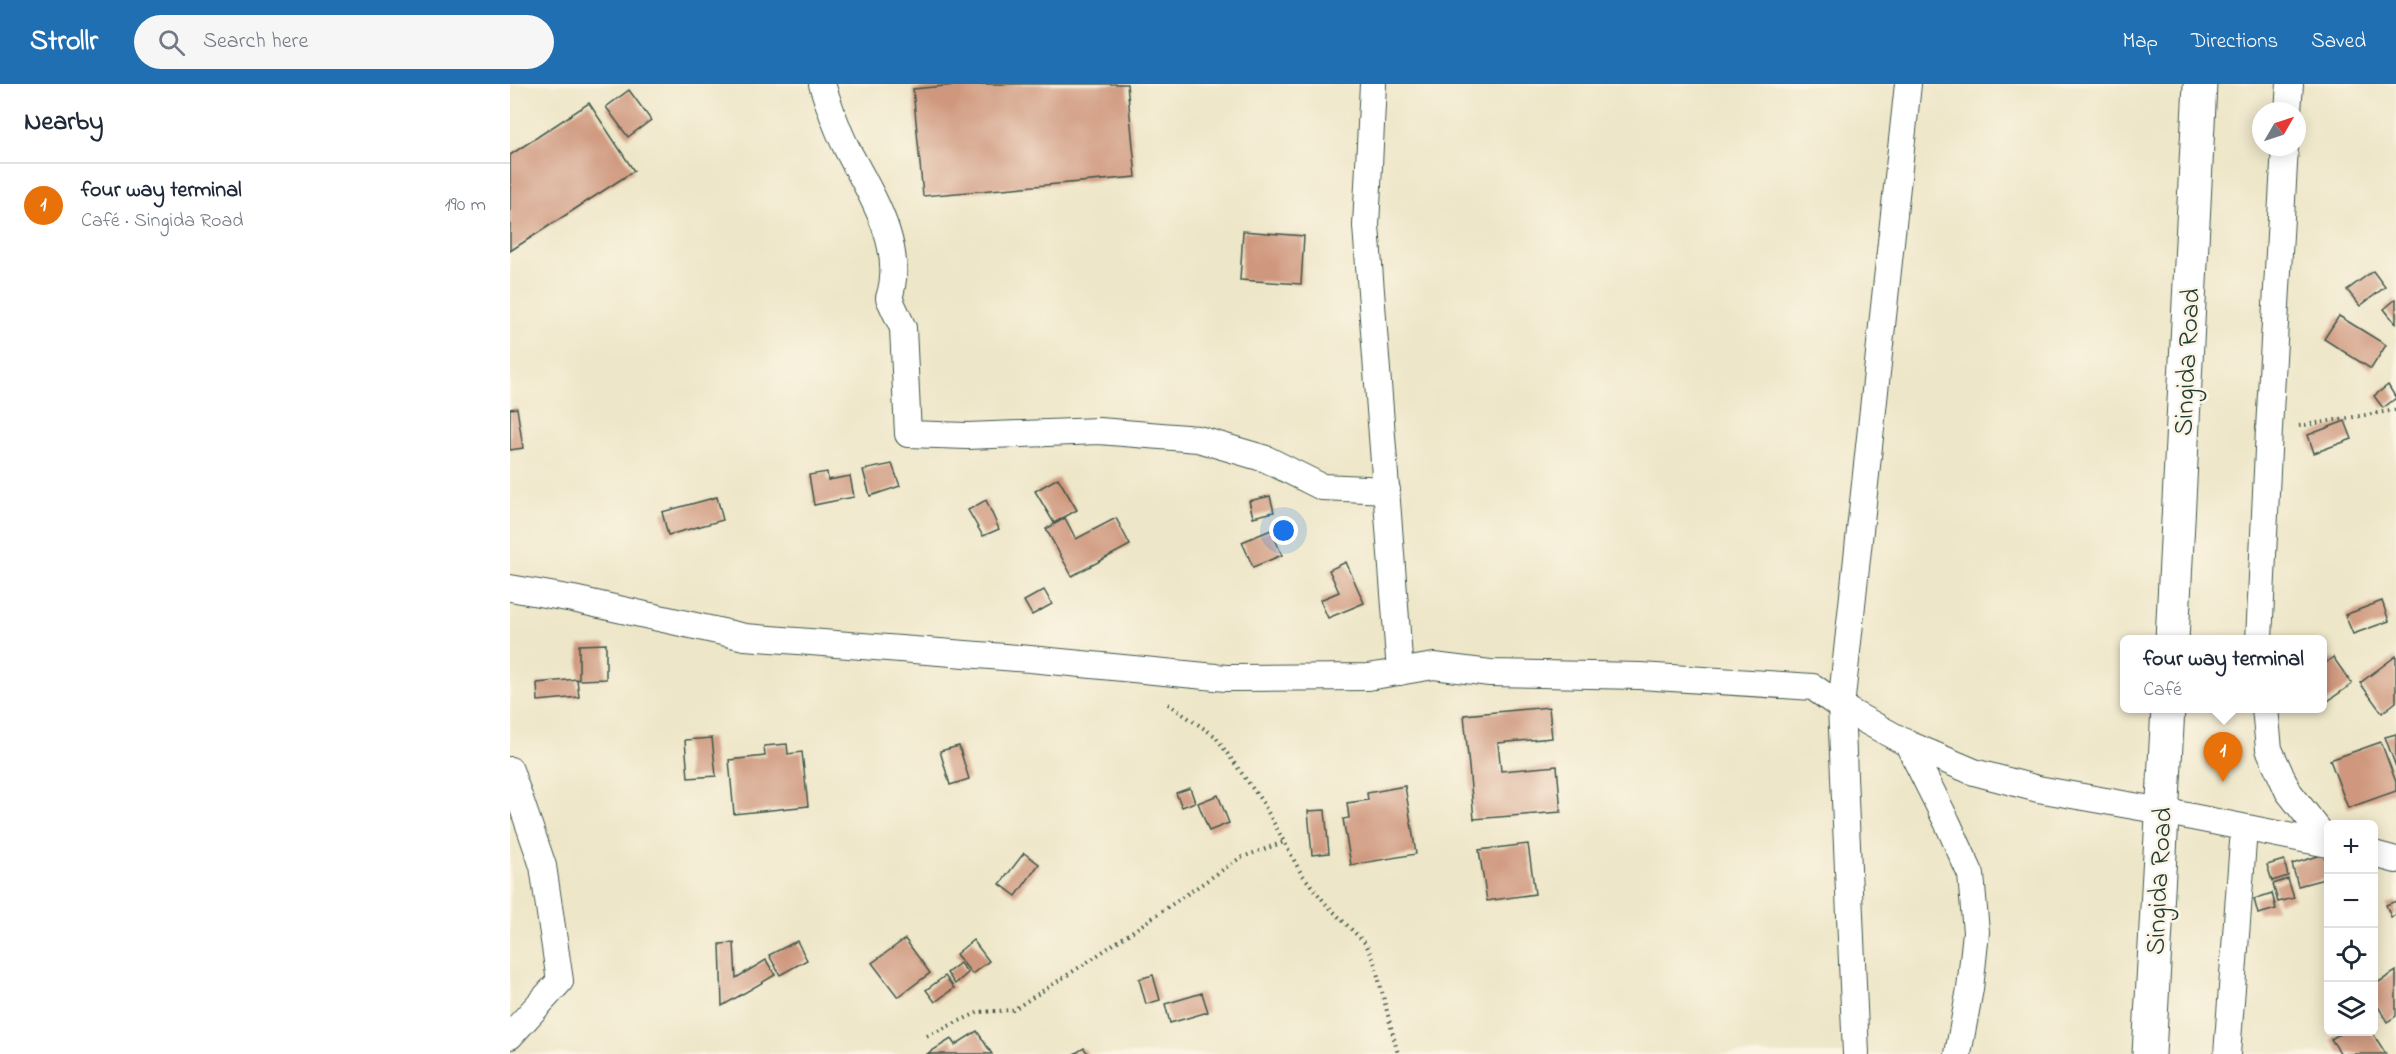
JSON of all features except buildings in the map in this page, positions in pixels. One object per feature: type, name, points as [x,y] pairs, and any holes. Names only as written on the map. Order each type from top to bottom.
[{"type":"highway","name":"Singida Road","points":[[2172,635],[2200,84]]},
{"type":"highway","name":"Singida Road","points":[[2149,1054],[2168,713]]},
{"type":"street","points":[[822,84],[846,147],[870,190],[889,234],[894,285],[890,298],[903,328],[908,434],[967,436],[1098,430],[1198,439],[1266,459],[1322,487],[1387,490]]},
{"type":"street","points":[[1373,84],[1366,226],[1400,672]]},
{"type":"street","points":[[1856,1054],[1841,707],[1908,84]]},
{"type":"street","points":[[2289,102],[2290,84]]},
{"type":"street","points":[[2259,635],[2284,156]]},
{"type":"street","points":[[510,588],[573,599],[745,638],[1030,659],[1226,678],[1368,677],[1434,666],[1490,674],[1640,676],[1813,687],[1841,707],[1908,744],[1974,772],[2038,789],[2324,842]]},
{"type":"street","points":[[2265,713],[2269,749],[2288,791],[2324,838]]},
{"type":"street","points":[[1908,744],[1971,875],[1976,932],[1970,988],[1958,1054]]},
{"type":"street","points":[[510,770],[543,866],[560,981],[510,1036]]},
{"type":"street","points":[[2228,1054],[2244,829]]},
{"type":"street","points":[[2378,856],[2396,860]]},
{"type":"path","points":[[2269,429],[2322,423],[2396,410]]},
{"type":"path","points":[[1167,703],[1215,736],[1263,803],[1301,873],[1326,904],[1366,944],[1374,961],[1398,1054]]},
{"type":"path","points":[[927,1036],[979,1012],[1013,1010],[1240,858],[1284,842]]},
{"type":"place","name":"four way terminal","points":[[2223,782]]}]
